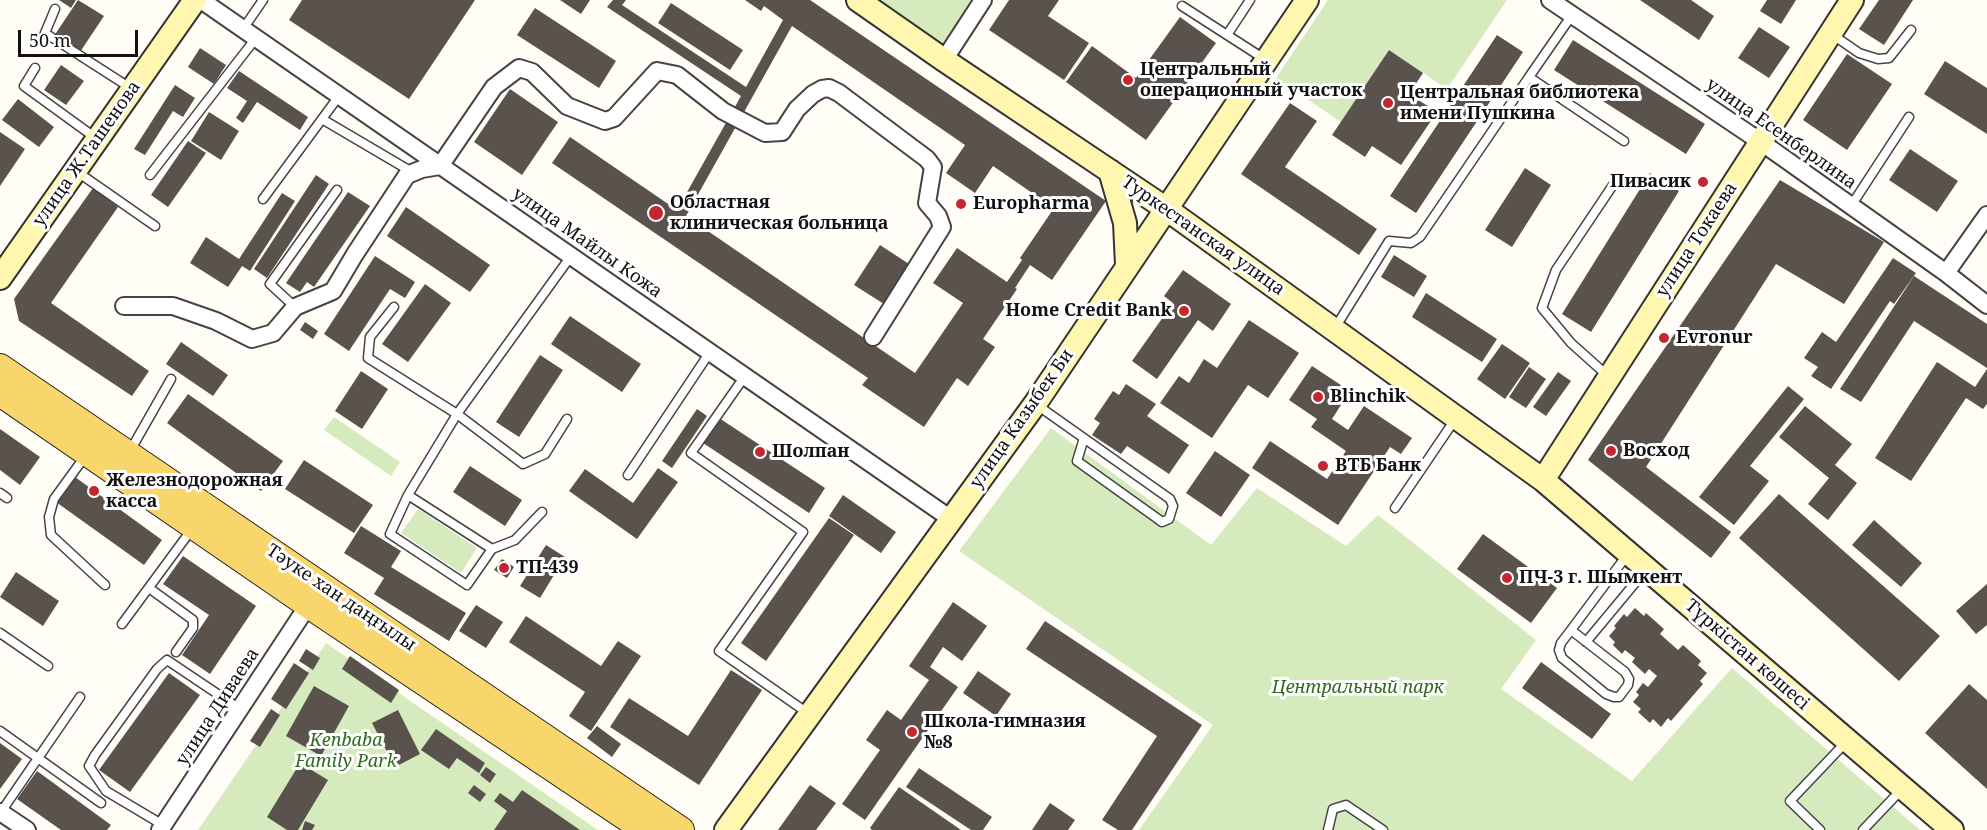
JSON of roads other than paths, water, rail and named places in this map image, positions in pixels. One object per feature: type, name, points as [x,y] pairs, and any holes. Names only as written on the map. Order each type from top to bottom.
[{"type":"main road","name":"улица Ж.Ташенова","points":[[0,278],[195,0]]},
{"type":"main road","name":"Туркестанская улица","points":[[858,0],[1165,208],[1543,480]]},
{"type":"main road","name":"улица Казыбек Би","points":[[726,830],[1035,404],[1307,0]]},
{"type":"main road","name":"улица Токаева","points":[[1543,480],[1852,0]]},
{"type":"main road","points":[[1110,171],[1125,222],[1127,265]]},
{"type":"main road","name":"Тәуке хан даңғылы","points":[[0,367],[129,454],[317,596],[645,830]]},
{"type":"main road","name":"Тәуке хан даңғылы","points":[[0,393],[194,526],[317,596],[681,830]]},
{"type":"main road","name":"Түркістан көшесі","points":[[1543,480],[1952,830]]},
{"type":"street","name":"улица Майлы Кожа","points":[[201,0],[951,519]]},
{"type":"street","points":[[944,60],[983,0]]},
{"type":"street","name":"улица Есенберлина","points":[[1550,0],[1761,142],[1987,304]]},
{"type":"street","points":[[124,306],[141,308],[173,306],[216,321],[252,339],[273,333],[295,308],[333,291],[407,175],[440,166],[494,87],[519,68],[532,72],[567,106],[604,121],[614,118],[657,71],[668,72],[684,80],[723,111],[765,133],[782,132],[798,109],[813,94],[829,88],[927,159],[933,167],[927,203],[938,216],[942,227],[873,337]]},
{"type":"street","points":[[1946,273],[1987,215]]},
{"type":"street","name":"улица Диваева","points":[[162,828],[301,616],[317,596]]},
{"type":"street","points":[[1,812],[27,830]]},
{"type":"lane","points":[[150,175],[250,34],[263,0]]},
{"type":"lane","points":[[1227,35],[1250,0]]},
{"type":"lane","points":[[1182,6],[1266,60]]},
{"type":"lane","points":[[55,9],[45,33],[132,89]]},
{"type":"lane","points":[[1334,329],[1389,241],[1411,243],[1420,237],[1572,15]]},
{"type":"lane","points":[[1830,33],[1859,53],[1878,59],[1889,58],[1911,30]]},
{"type":"lane","points":[[34,68],[24,86],[97,140]]},
{"type":"lane","points":[[1529,77],[1624,141]]},
{"type":"lane","points":[[263,199],[339,96]]},
{"type":"lane","points":[[1851,206],[1909,117]]},
{"type":"lane","points":[[322,118],[412,173]]},
{"type":"lane","points":[[76,170],[155,226]]},
{"type":"lane","points":[[1609,377],[1571,343],[1542,308],[1556,270],[1613,185]]},
{"type":"lane","points":[[295,308],[270,284],[337,190]]},
{"type":"lane","points":[[542,512],[515,540],[492,549],[467,585],[390,534],[408,495],[457,414],[571,256]]},
{"type":"lane","points":[[394,307],[370,337],[369,358],[457,414],[523,464],[545,454],[567,419]]},
{"type":"lane","points":[[628,475],[710,352]]},
{"type":"lane","points":[[745,376],[691,453],[802,532],[719,651],[809,714]]},
{"type":"lane","points":[[129,454],[171,380]]},
{"type":"lane","points":[[1035,404],[1084,438],[1170,499],[1173,506],[1169,519],[1162,522],[1077,461],[1084,438]]},
{"type":"lane","points":[[1395,508],[1456,417]]},
{"type":"lane","points":[[87,453],[54,499],[49,518],[51,535],[105,585]]},
{"type":"lane","points":[[408,495],[492,549]]},
{"type":"lane","points":[[122,624],[194,526]]},
{"type":"lane","points":[[1571,630],[1625,672],[1629,685],[1618,697],[1614,698],[1606,694],[1562,658],[1559,650],[1561,643],[1629,553]]},
{"type":"lane","points":[[1586,642],[1647,568]]},
{"type":"lane","points":[[149,588],[193,620],[193,628],[176,652]]},
{"type":"lane","points":[[0,633],[48,666]]},
{"type":"lane","points":[[162,828],[106,790],[89,766],[95,755],[157,669],[167,660],[240,710]]},
{"type":"lane","points":[[1,812],[80,697]]},
{"type":"lane","points":[[0,731],[101,803]]},
{"type":"lane","points":[[1820,830],[1790,801],[1848,740]]},
{"type":"lane","points":[[1863,830],[1903,788]]},
{"type":"lane","points":[[1328,830],[1333,809],[1346,805],[1383,830]]},
{"type":"place","name":"Центральный операционный участок","points":[[1128,80]]},
{"type":"place","name":"Центральная библиотека имени Пушкина","points":[[1388,103]]},
{"type":"place","name":"Пивасик","points":[[1703,182]]},
{"type":"place","name":"Europharma","points":[[961,204]]},
{"type":"place","name":"Областная клиническая больница","points":[[656,213]]},
{"type":"place","name":"Home Credit Bank","points":[[1184,311]]},
{"type":"place","name":"Evronur","points":[[1664,338]]},
{"type":"place","name":"Blinchik","points":[[1318,397]]},
{"type":"place","name":"Восход","points":[[1611,451]]},
{"type":"place","name":"Шолпан","points":[[760,452]]},
{"type":"place","name":"ВТБ Банк","points":[[1323,466]]},
{"type":"place","name":"Железнодорожная касса","points":[[94,491]]},
{"type":"place","name":"ТП-439","points":[[504,568]]},
{"type":"place","name":"ПЧ-3 г. Шымкент","points":[[1507,578]]},
{"type":"place","name":"Школа-гимназия №8","points":[[912,732]]},
{"type":"park label","name":"Центральный парк","points":[[1358,688]]},
{"type":"park label","name":"Kenbaba Family Park","points":[[346,751]]}]
